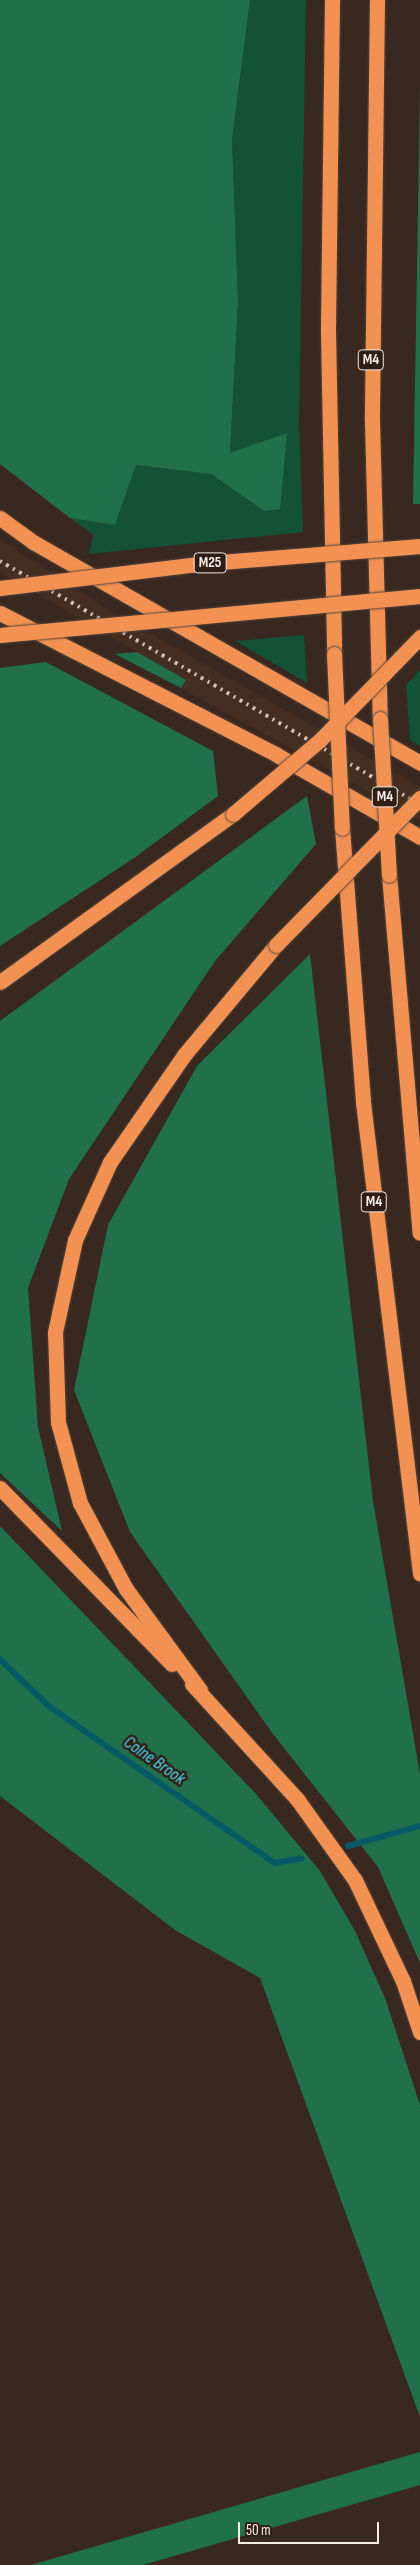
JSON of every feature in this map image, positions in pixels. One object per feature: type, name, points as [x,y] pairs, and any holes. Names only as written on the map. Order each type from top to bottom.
[{"type":"highway","name":"M4","points":[[332,0],[328,340],[334,654],[342,828],[363,1102],[420,1574]]},
{"type":"highway","name":"M4","points":[[377,0],[371,365],[380,719],[389,875],[420,1233]]},
{"type":"highway","points":[[0,518],[32,542],[420,764]]},
{"type":"highway","name":"M25","points":[[0,588],[208,563],[420,546]]},
{"type":"highway","points":[[0,636],[420,596]]},
{"type":"highway","points":[[0,613],[277,754],[420,837]]},
{"type":"highway","points":[[0,982],[233,814],[320,740],[420,637]]},
{"type":"highway","points":[[200,1690],[126,1589],[80,1503],[58,1422],[55,1332],[75,1240],[110,1162],[184,1055],[276,945],[420,798]]},
{"type":"highway","points":[[0,1488],[200,1690],[297,1799],[356,1880],[403,1981],[420,2032]]},
{"type":"shaded area","points":[[0,539],[99,604],[420,787],[420,820],[181,688],[186,680],[0,572]]},
{"type":"green space","points":[[0,0],[250,0],[232,140],[238,301],[230,453],[287,433],[280,509],[264,511],[211,474],[136,465],[115,525],[70,518],[0,464]]},
{"type":"green space","points":[[250,0],[306,0],[299,424],[303,532],[89,554],[93,535],[70,518],[115,525],[136,465],[211,474],[264,511],[230,454],[238,301],[232,140]]},
{"type":"green space","points":[[420,87],[420,504],[413,504]]},
{"type":"green space","points":[[304,635],[307,683],[235,641]]},
{"type":"green space","points":[[137,652],[186,680],[181,688],[115,654]]},
{"type":"green space","points":[[46,662],[213,751],[218,796],[134,858],[0,946],[0,668]]},
{"type":"green space","points":[[420,670],[420,746],[410,740],[406,685]]},
{"type":"green space","points":[[307,796],[316,844],[215,961],[69,1179],[28,1288],[38,1427],[62,1531],[0,1473],[0,1021]]},
{"type":"green space","points":[[310,954],[373,1501],[420,1774],[420,1963],[378,1867],[273,1734],[130,1532],[74,1390],[108,1225],[197,1066]]},
{"type":"green space","points":[[0,1526],[256,1794],[320,1871],[355,1931],[385,1998],[420,2105],[420,2417],[260,1978],[175,1930],[0,1796]]},
{"type":"green space","points":[[420,2452],[420,2485],[143,2565],[31,2565]]},
{"type":"waterway","name":"Colne Brook","points":[[0,1659],[49,1706],[275,1863],[302,1858]]},
{"type":"waterway","name":"Colne Brook","points":[[348,1846],[420,1826]]},
{"type":"railway","points":[[0,561],[420,804]]}]
